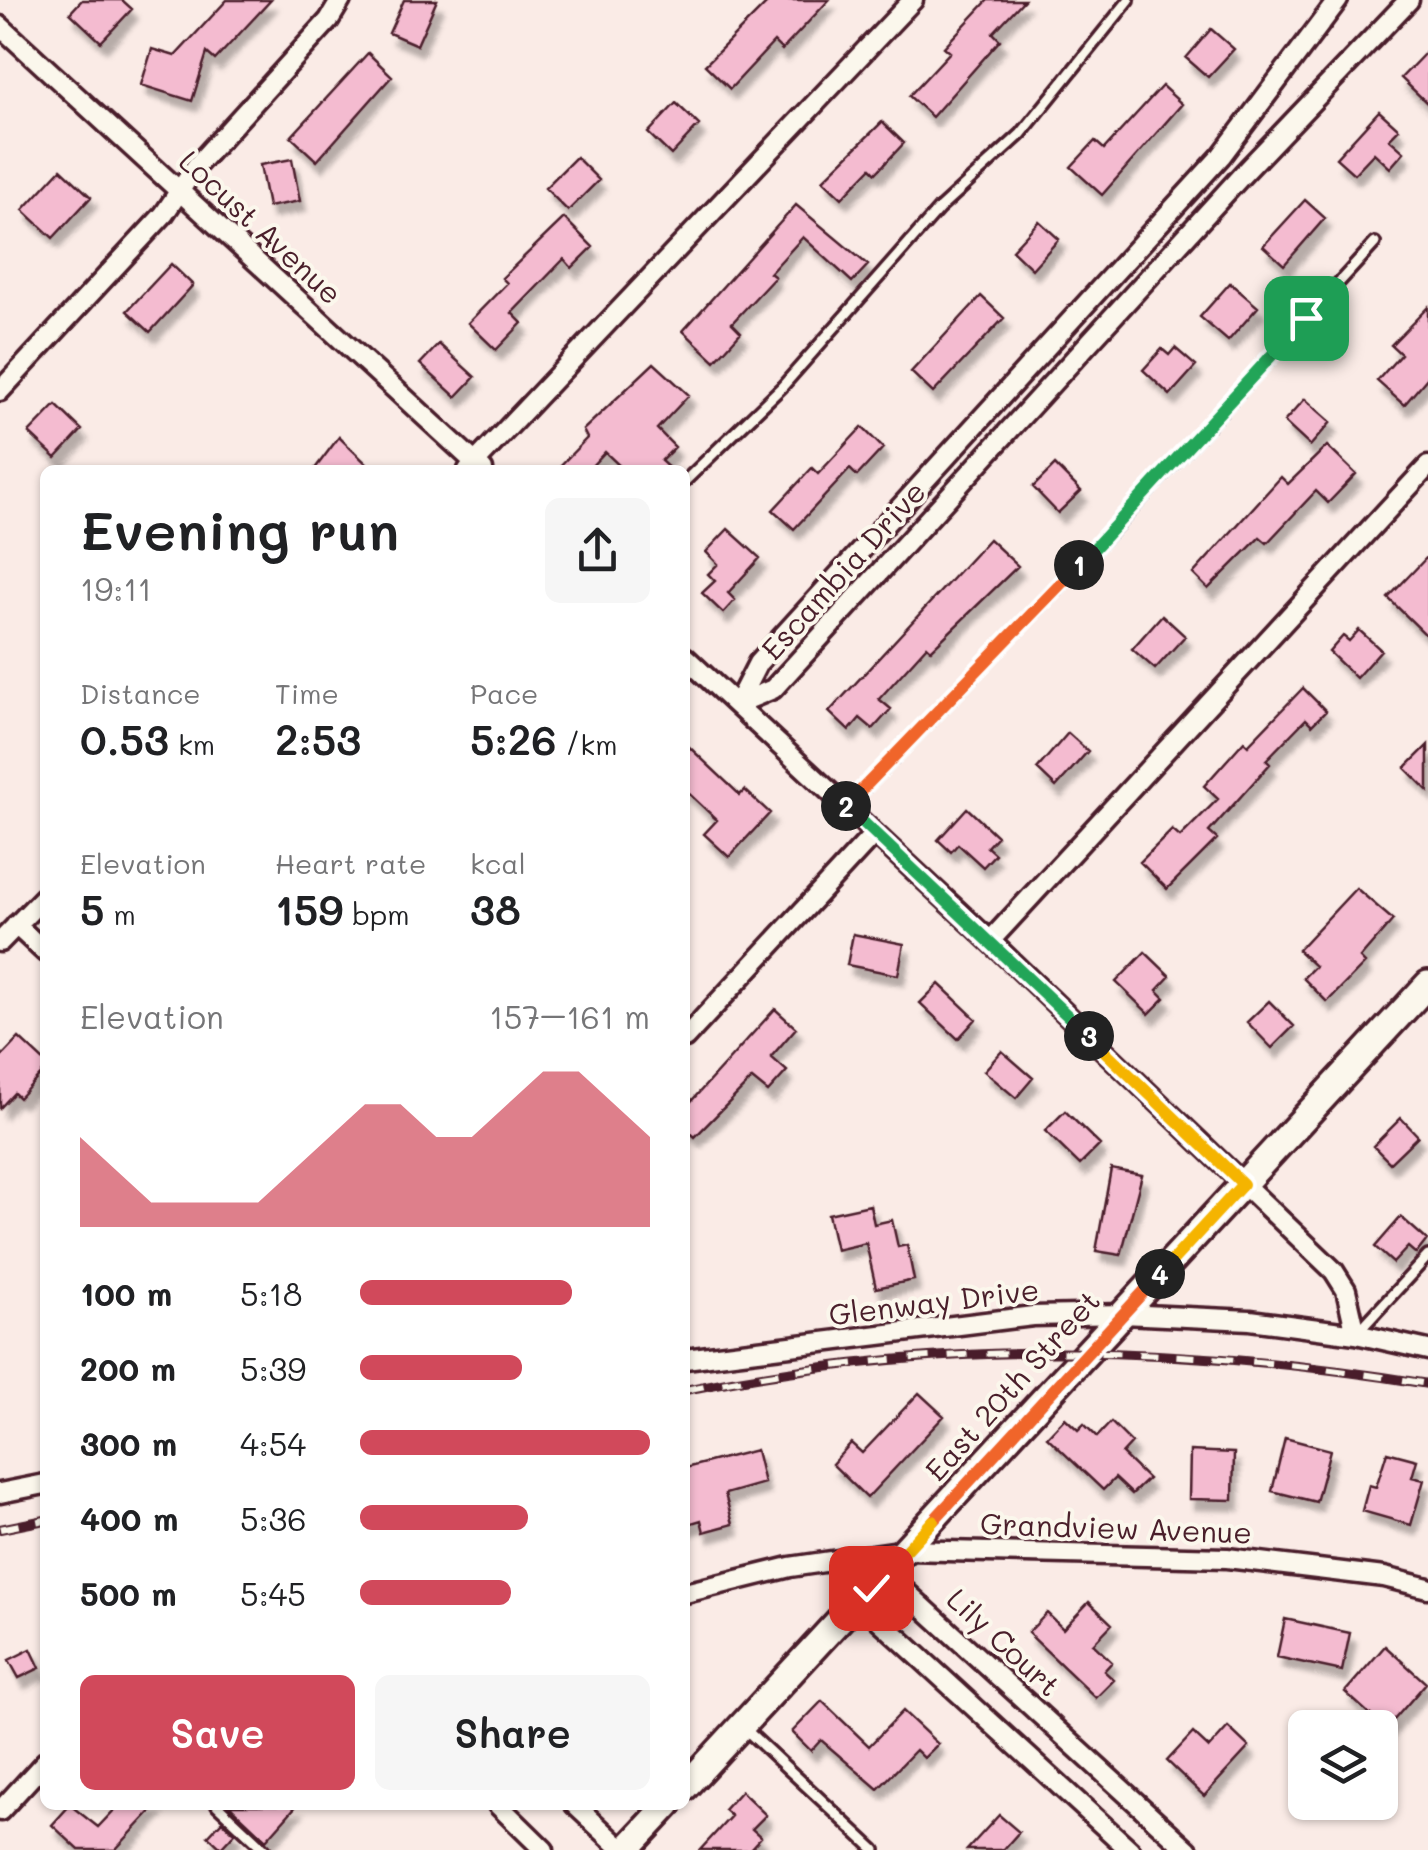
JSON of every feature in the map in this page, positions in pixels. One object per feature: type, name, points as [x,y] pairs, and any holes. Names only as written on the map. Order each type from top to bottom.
[{"type":"street","points":[[0,391],[164,214],[197,164],[330,20],[341,0]]},
{"type":"street","points":[[478,465],[913,0]]},
{"type":"street","name":"Escambia Drive","points":[[737,704],[758,663],[1221,156],[1338,0]]},
{"type":"street","name":"Escambia Drive","points":[[737,704],[774,689],[1243,174],[1409,0]]},
{"type":"street","name":"Locust Avenue","points":[[0,26],[472,465]]},
{"type":"street","points":[[990,941],[1428,466]]},
{"type":"street","points":[[690,662],[990,941],[1334,1271],[1346,1290],[1356,1334]]},
{"type":"street","points":[[690,1033],[874,834]]},
{"type":"street","points":[[0,942],[40,901]]},
{"type":"street","points":[[16,925],[40,947]]},
{"type":"street","name":"East 20th Street","points":[[690,1782],[1428,984]]},
{"type":"street","name":"Glenway Drive","points":[[690,1357],[1034,1316],[1123,1314],[1250,1320],[1356,1334],[1428,1350]]},
{"type":"street","points":[[0,1493],[40,1485]]},
{"type":"street","name":"Grandview Avenue","points":[[690,1592],[790,1567],[906,1550],[1227,1558],[1428,1588]]},
{"type":"street","points":[[871,1588],[878,1619],[1130,1850]]},
{"type":"street","name":"Lily Court","points":[[871,1588],[902,1589],[1188,1850]]},
{"type":"street","points":[[0,1811],[40,1767]]},
{"type":"street","points":[[503,1810],[544,1850]]},
{"type":"street","points":[[580,1810],[624,1850],[663,1810]]},
{"type":"lane","points":[[690,477],[782,387],[939,210],[1021,134],[1129,0]]},
{"type":"lane","points":[[1221,156],[1243,174]]},
{"type":"lane","points":[[846,807],[1111,532],[1375,242]]},
{"type":"lane","points":[[1356,1334],[1428,1256]]},
{"type":"lane","points":[[742,1726],[875,1850]]},
{"type":"lane","points":[[222,1810],[266,1850]]},
{"type":"building","points":[[82,0],[122,0],[132,9],[101,42],[70,13]]},
{"type":"building","points":[[227,0],[271,0],[215,60],[207,53],[192,101],[141,85],[152,49],[175,56]]},
{"type":"building","points":[[404,0],[437,0],[417,45],[389,33]]},
{"type":"building","points":[[770,0],[829,0],[782,50],[774,42],[730,89],[705,65]]},
{"type":"building","points":[[988,0],[1024,0],[993,33],[1000,40],[932,117],[909,96],[950,52],[944,47]]},
{"type":"building","points":[[1211,29],[1234,49],[1208,77],[1186,58]]},
{"type":"building","points":[[1428,50],[1428,104],[1401,78]]},
{"type":"building","points":[[368,53],[392,76],[317,161],[291,137]]},
{"type":"building","points":[[1162,86],[1182,104],[1102,195],[1071,167],[1095,141],[1104,149]]},
{"type":"building","points":[[676,103],[699,125],[671,155],[648,133]]},
{"type":"building","points":[[1379,111],[1399,129],[1389,139],[1404,152],[1390,168],[1374,153],[1354,174],[1336,158]]},
{"type":"building","points":[[882,122],[904,143],[876,173],[871,168],[842,198],[823,180]]},
{"type":"building","points":[[576,157],[599,180],[568,211],[545,188]]},
{"type":"building","points":[[292,159],[300,201],[268,207],[260,165]]},
{"type":"building","points":[[61,169],[91,197],[53,238],[23,210]]},
{"type":"building","points":[[1305,200],[1325,218],[1284,265],[1263,246]]},
{"type":"building","points":[[796,205],[868,265],[852,282],[803,237],[770,273],[775,277],[732,323],[741,332],[715,361],[683,331]]},
{"type":"building","points":[[564,218],[593,247],[572,268],[564,259],[512,313],[522,323],[496,350],[468,323],[507,283],[502,278]]},
{"type":"building","points":[[1039,221],[1059,239],[1032,269],[1012,250]]},
{"type":"building","points":[[171,264],[193,285],[150,332],[127,311]]},
{"type":"building","points":[[1230,283],[1258,307],[1228,341],[1200,317]]},
{"type":"building","points":[[981,296],[1004,318],[933,393],[911,372]]},
{"type":"building","points":[[1428,307],[1428,377],[1404,405],[1377,381],[1401,354],[1391,345]]},
{"type":"building","points":[[439,344],[475,377],[456,397],[420,364]]},
{"type":"building","points":[[1175,348],[1196,366],[1170,395],[1143,370],[1162,349],[1169,355]]},
{"type":"building","points":[[654,363],[689,395],[657,429],[675,447],[661,461],[665,465],[619,465],[605,452],[593,465],[561,465],[587,438],[583,430]]},
{"type":"building","points":[[1305,399],[1331,422],[1310,446],[1284,422]]},
{"type":"building","points":[[56,405],[82,430],[56,458],[29,433]]},
{"type":"building","points":[[862,427],[883,448],[857,476],[850,469],[794,529],[773,510],[812,468],[818,474]]},
{"type":"building","points":[[339,437],[368,465],[318,465]]},
{"type":"building","points":[[1327,446],[1356,474],[1328,503],[1316,491],[1267,543],[1260,537],[1208,589],[1193,574],[1281,477],[1288,484]]},
{"type":"building","points":[[1055,465],[1081,491],[1058,513],[1033,487]]},
{"type":"building","points":[[728,529],[760,558],[728,593],[735,600],[723,613],[702,593],[715,581],[708,574],[718,564],[706,552]]},
{"type":"building","points":[[989,539],[1018,566],[931,650],[927,646],[879,699],[891,709],[873,729],[860,718],[849,731],[829,712]]},
{"type":"building","points":[[1428,556],[1428,637],[1388,598]]},
{"type":"building","points":[[1162,615],[1185,636],[1155,669],[1132,649]]},
{"type":"building","points":[[1359,630],[1381,650],[1356,678],[1329,652],[1343,636],[1349,641]]},
{"type":"building","points":[[1303,688],[1326,711],[1312,725],[1306,719],[1266,760],[1270,764],[1209,832],[1217,839],[1167,889],[1140,862],[1172,830],[1180,837],[1218,799],[1204,786],[1244,741],[1248,745]]},
{"type":"building","points":[[1068,733],[1088,751],[1056,787],[1037,769]]},
{"type":"building","points":[[1428,745],[1428,791],[1405,768]]},
{"type":"building","points":[[690,748],[740,795],[745,790],[770,813],[729,857],[704,834],[717,820],[690,795]]},
{"type":"building","points":[[967,808],[997,836],[987,847],[995,854],[983,867],[958,844],[951,852],[938,840]]},
{"type":"building","points":[[1356,888],[1393,920],[1360,958],[1365,963],[1327,1002],[1303,978],[1315,966],[1298,950]]},
{"type":"building","points":[[853,934],[904,944],[898,975],[847,965]]},
{"type":"building","points":[[1145,952],[1170,976],[1157,990],[1165,998],[1149,1014],[1116,982]]},
{"type":"building","points":[[939,984],[976,1019],[958,1039],[920,1003]]},
{"type":"building","points":[[1269,1001],[1294,1026],[1272,1048],[1247,1022]]},
{"type":"building","points":[[775,1009],[796,1028],[771,1057],[787,1071],[768,1092],[752,1079],[695,1137],[690,1132],[690,1102]]},
{"type":"building","points":[[19,1038],[40,1057],[40,1075],[19,1098],[14,1093],[0,1108],[0,1058]]},
{"type":"building","points":[[1002,1051],[1033,1078],[1016,1098],[984,1071]]},
{"type":"building","points":[[1065,1111],[1100,1145],[1080,1165],[1045,1131]]},
{"type":"building","points":[[1401,1118],[1418,1136],[1390,1163],[1373,1146]]},
{"type":"building","points":[[1111,1169],[1142,1175],[1121,1255],[1096,1251]]},
{"type":"building","points":[[870,1205],[874,1224],[892,1220],[898,1247],[907,1245],[914,1280],[876,1288],[866,1243],[836,1250],[828,1214]]},
{"type":"building","points":[[1401,1217],[1427,1240],[1416,1254],[1408,1247],[1393,1263],[1375,1247]]},
{"type":"building","points":[[919,1393],[944,1416],[867,1498],[832,1464],[851,1443],[862,1453]]},
{"type":"building","points":[[1065,1418],[1078,1430],[1084,1424],[1097,1437],[1111,1422],[1132,1443],[1122,1454],[1148,1479],[1132,1494],[1115,1478],[1103,1490],[1047,1437]]},
{"type":"building","points":[[1285,1438],[1330,1450],[1316,1502],[1272,1491]]},
{"type":"building","points":[[756,1450],[764,1483],[725,1494],[733,1524],[704,1532],[701,1520],[690,1523],[690,1467]]},
{"type":"building","points":[[1190,1451],[1234,1453],[1233,1500],[1189,1499]]},
{"type":"building","points":[[1387,1452],[1417,1460],[1412,1477],[1424,1480],[1411,1525],[1362,1511],[1369,1485],[1376,1487]]},
{"type":"building","points":[[1089,1602],[1112,1624],[1093,1644],[1112,1662],[1104,1671],[1114,1680],[1096,1698],[1028,1633],[1047,1613],[1063,1629]]},
{"type":"building","points":[[1285,1619],[1350,1633],[1342,1671],[1277,1657]]},
{"type":"building","points":[[1385,1646],[1426,1683],[1398,1715],[1398,1710],[1365,1710],[1345,1692]]},
{"type":"building","points":[[31,1649],[40,1668],[19,1678],[9,1660]]},
{"type":"building","points":[[822,1701],[869,1746],[903,1711],[938,1744],[924,1758],[916,1750],[878,1789],[821,1740],[811,1751],[792,1732]]},
{"type":"building","points":[[1228,1727],[1249,1747],[1204,1796],[1167,1761],[1193,1733],[1209,1748]]},
{"type":"building","points":[[741,1791],[766,1815],[752,1829],[761,1837],[749,1850],[700,1850],[731,1816],[724,1810]]},
{"type":"building","points":[[66,1810],[76,1810],[98,1827],[114,1810],[152,1810],[115,1850],[79,1850],[52,1825]]},
{"type":"building","points":[[234,1810],[293,1810],[266,1840]]},
{"type":"building","points":[[999,1815],[1019,1832],[1003,1850],[967,1850]]},
{"type":"building","points":[[222,1821],[235,1833],[221,1848],[208,1836]]},
{"type":"railway","points":[[690,1389],[871,1362],[1056,1353],[1241,1360],[1428,1384]]},
{"type":"railway","points":[[0,1529],[40,1521]]},
{"type":"route","points":[[871,1588],[1243,1184],[846,807],[1111,532],[1306,318]]}]
